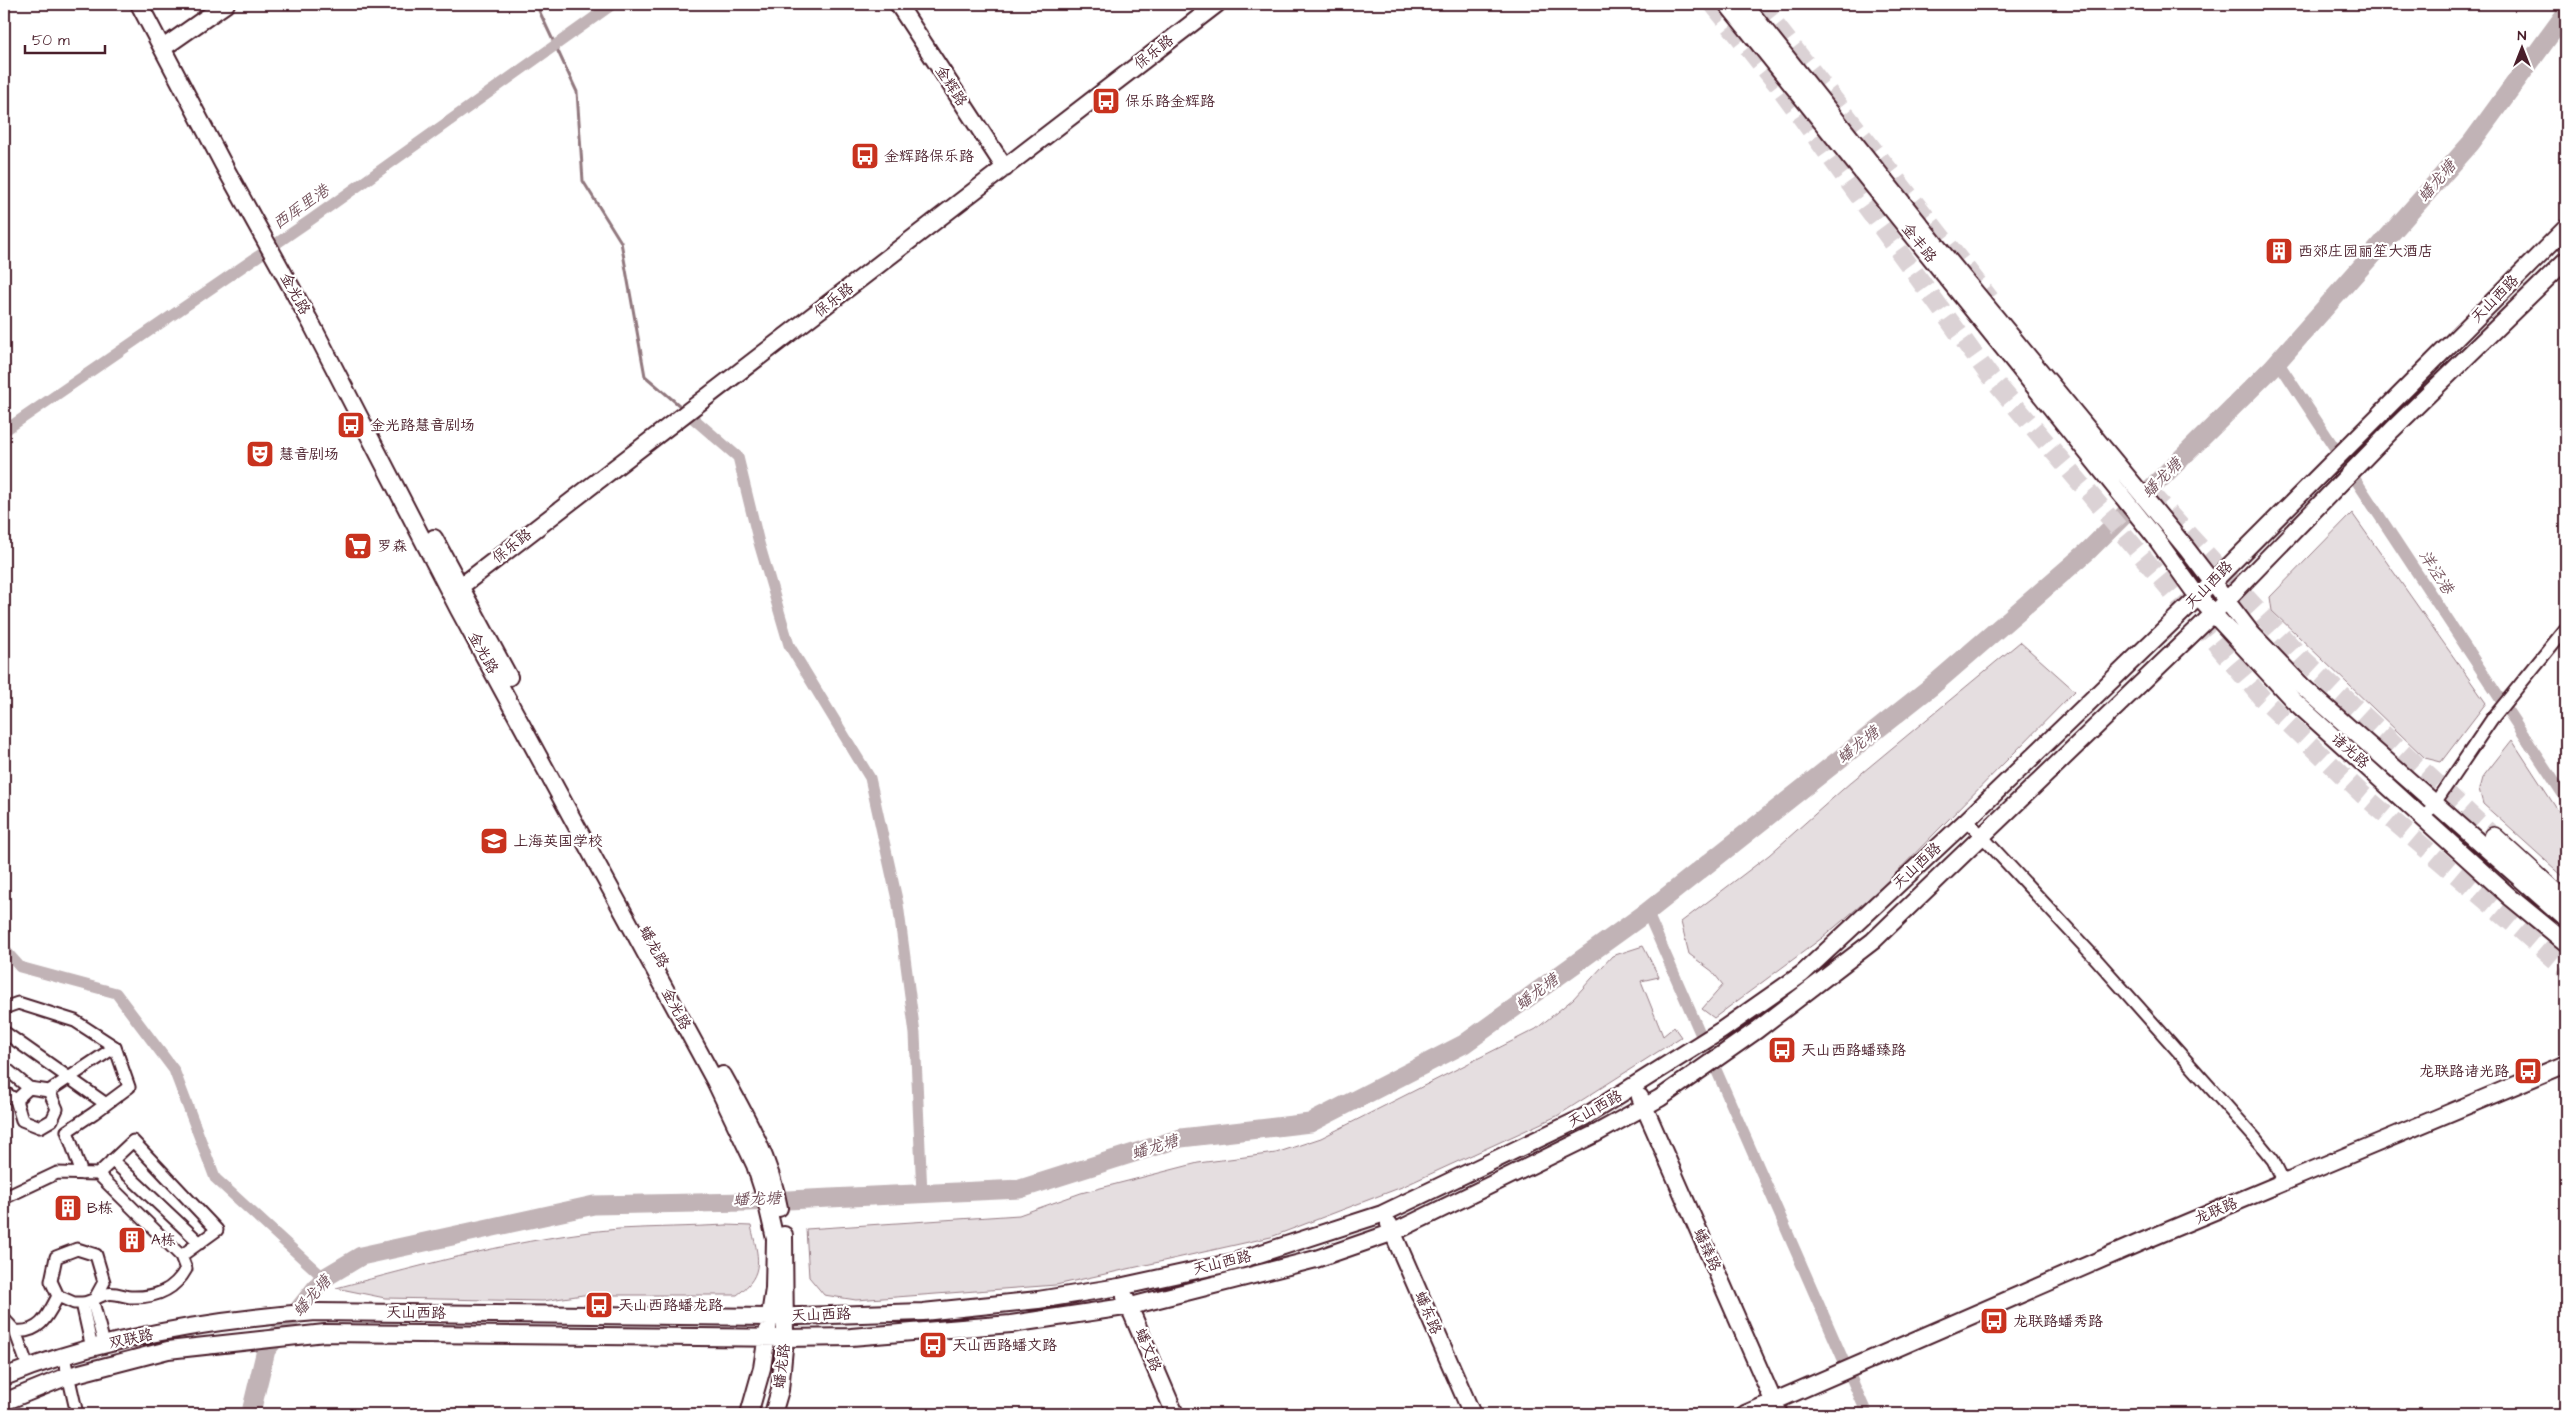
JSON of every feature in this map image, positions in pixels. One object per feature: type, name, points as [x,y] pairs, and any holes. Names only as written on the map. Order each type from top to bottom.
[{"type":"main road","name":"金光路","points":[[139,4],[167,45]]},
{"type":"main road","name":"金光路","points":[[150,4],[167,45],[262,225],[281,269],[456,591]]},
{"type":"main road","points":[[167,45],[226,4]]},
{"type":"main road","name":"金辉路","points":[[898,4],[1005,168]]},
{"type":"main road","name":"保乐路","points":[[456,591],[1216,4]]},
{"type":"main road","name":"金丰路","points":[[1727,4],[2117,478]]},
{"type":"main road","points":[[1744,4],[2117,478],[2161,531],[2212,582],[2252,634],[2302,686],[2566,919]]},
{"type":"main road","name":"金光路","points":[[262,225],[282,252],[456,591]]},
{"type":"main road","name":"天山西路","points":[[261,1316],[316,1312],[769,1317],[923,1312],[1038,1300],[1119,1287],[1234,1262],[1382,1214],[1584,1117],[1722,1030],[1802,974],[1967,820],[2198,597],[2319,473],[2566,228]]},
{"type":"main road","name":"天山西路","points":[[4,1402],[68,1376],[168,1350],[325,1333],[786,1338],[851,1337],[1011,1324],[1131,1306],[1316,1259],[1394,1232],[1595,1134],[1644,1107],[1731,1048],[1873,941],[1982,839],[2059,761],[2213,614],[2392,430],[2566,260]]},
{"type":"main road","name":"诸光路","points":[[2161,531],[2198,597],[2292,700],[2510,897],[2566,943]]},
{"type":"main road","name":"蟠龙路","points":[[456,591],[757,1138],[761,1164],[776,1191],[786,1316],[786,1338],[780,1390],[773,1414]]},
{"type":"main road","points":[[2494,837],[2566,903]]},
{"type":"main road","name":"龙联路","points":[[1776,1408],[1828,1378],[2284,1182],[2566,1064]]},
{"type":"main road","name":"蟠臻路","points":[[1635,1086],[1776,1408]]},
{"type":"main road","name":"蟠东路","points":[[1382,1214],[1394,1232],[1472,1414]]},
{"type":"main road","points":[[769,1317],[780,1239]]},
{"type":"main road","name":"蟠文路","points":[[1119,1287],[1131,1306],[1175,1414]]},
{"type":"main road","name":"双联路","points":[[4,1377],[28,1367],[98,1346],[166,1331],[261,1316]]},
{"type":"main road","name":"蟠龙路","points":[[748,1414],[768,1338],[769,1317]]},
{"type":"main road","points":[[1745,1414],[1776,1408]]},
{"type":"street","points":[[2424,819],[2492,719],[2520,682],[2566,628]]},
{"type":"street","points":[[1967,820],[1982,839],[2096,959],[2256,1138],[2273,1160],[2284,1182]]},
{"type":"street","points":[[4,1008],[18,1003],[75,1021],[115,1047],[129,1087],[67,1131]]},
{"type":"street","points":[[4,1032],[106,1104]]},
{"type":"street","points":[[4,1067],[29,1088],[48,1091],[115,1047]]},
{"type":"street","points":[[16,1100],[29,1088]]},
{"type":"street","points":[[4,1092],[16,1100],[22,1120],[40,1127],[52,1120],[57,1109],[48,1091]]},
{"type":"street","points":[[52,1120],[67,1131],[82,1174]]},
{"type":"street","points":[[98,1174],[133,1141],[217,1230],[181,1256]]},
{"type":"street","points":[[112,1160],[200,1243]]},
{"type":"street","points":[[4,1198],[57,1173],[98,1174],[181,1256],[186,1269],[179,1283],[165,1292],[132,1297],[107,1294],[87,1302],[74,1303],[58,1296],[51,1281],[56,1257],[77,1249],[96,1255],[104,1282],[87,1302]]},
{"type":"street","points":[[15,1331],[26,1333],[40,1326],[58,1296]]},
{"type":"street","points":[[87,1302],[98,1346]]},
{"type":"street","points":[[4,1319],[15,1331],[28,1367]]},
{"type":"street","points":[[64,1357],[77,1414]]},
{"type":"shaded area","points":[[2352,513],[2486,703],[2441,762],[2425,758],[2272,611],[2270,597]]},
{"type":"shaded area","points":[[2020,642],[2075,691],[1880,889],[1822,938],[1714,1018],[1702,1009],[1723,985],[1712,971],[1689,954],[1681,922],[1769,855],[1851,782]]},
{"type":"shaded area","points":[[2512,740],[2566,823],[2566,879],[2483,804],[2479,789],[2482,778]]},
{"type":"shaded area","points":[[1643,946],[1659,977],[1641,981],[1663,1036],[1674,1027],[1681,1037],[1557,1116],[1402,1187],[1271,1237],[1056,1285],[856,1300],[824,1295],[809,1277],[806,1229],[1019,1215],[1081,1193],[1198,1163],[1276,1153],[1321,1138],[1536,1029],[1573,999],[1612,956]]},
{"type":"shaded area","points":[[726,1225],[751,1226],[756,1246],[758,1264],[756,1272],[752,1280],[737,1295],[583,1295],[543,1301],[385,1298],[336,1288],[476,1253],[547,1238],[619,1229]]},
{"type":"waterway","points":[[536,4],[577,92],[583,181],[621,242],[645,376],[680,406]]},
{"type":"waterway","name":"西厍里港","points":[[4,431],[312,219],[613,4]]},
{"type":"waterway","name":"蟠龙塘","points":[[253,1414],[252,1408],[266,1350],[324,1278],[361,1256],[594,1205],[747,1202],[1020,1189],[1181,1138],[1310,1123],[1464,1044],[1647,912],[1932,686],[2088,551],[2272,368],[2471,143],[2566,13]]},
{"type":"waterway","name":"洋泾港","points":[[2278,362],[2566,799]]},
{"type":"waterway","points":[[694,419],[738,457],[759,543],[789,645],[870,778],[898,904],[915,1034],[922,1194]]},
{"type":"waterway","points":[[1647,912],[1867,1414]]},
{"type":"waterway","points":[[4,949],[20,967],[116,993],[174,1070],[215,1178],[324,1278]]},
{"type":"tunnel","points":[[1713,4],[1778,85],[1989,375],[2262,698],[2362,794],[2566,969]]},
{"type":"tunnel","points":[[1759,4],[1990,299]]},
{"type":"tunnel","points":[[2149,492],[2301,657],[2494,837]]},
{"type":"place","name":"保乐路金辉路","points":[[1106,101]]},
{"type":"place","name":"金辉路保乐路","points":[[865,156]]},
{"type":"place","name":"西郊庄园丽笙大酒店","points":[[2279,251]]},
{"type":"place","name":"金光路慧音剧场","points":[[351,425]]},
{"type":"place","name":"慧音剧场","points":[[260,454]]},
{"type":"place","name":"罗森","points":[[358,546]]},
{"type":"place","name":"上海英国学校","points":[[494,841]]},
{"type":"place","name":"天山西路蟠臻路","points":[[1782,1050]]},
{"type":"place","name":"龙联路诸光路","points":[[2528,1071]]},
{"type":"place","name":"B栋","points":[[68,1208]]},
{"type":"place","name":"A栋","points":[[132,1240]]},
{"type":"place","name":"天山西路蟠龙路","points":[[599,1305]]},
{"type":"place","name":"龙联路蟠秀路","points":[[1994,1321]]},
{"type":"place","name":"天山西路蟠文路","points":[[933,1345]]}]
